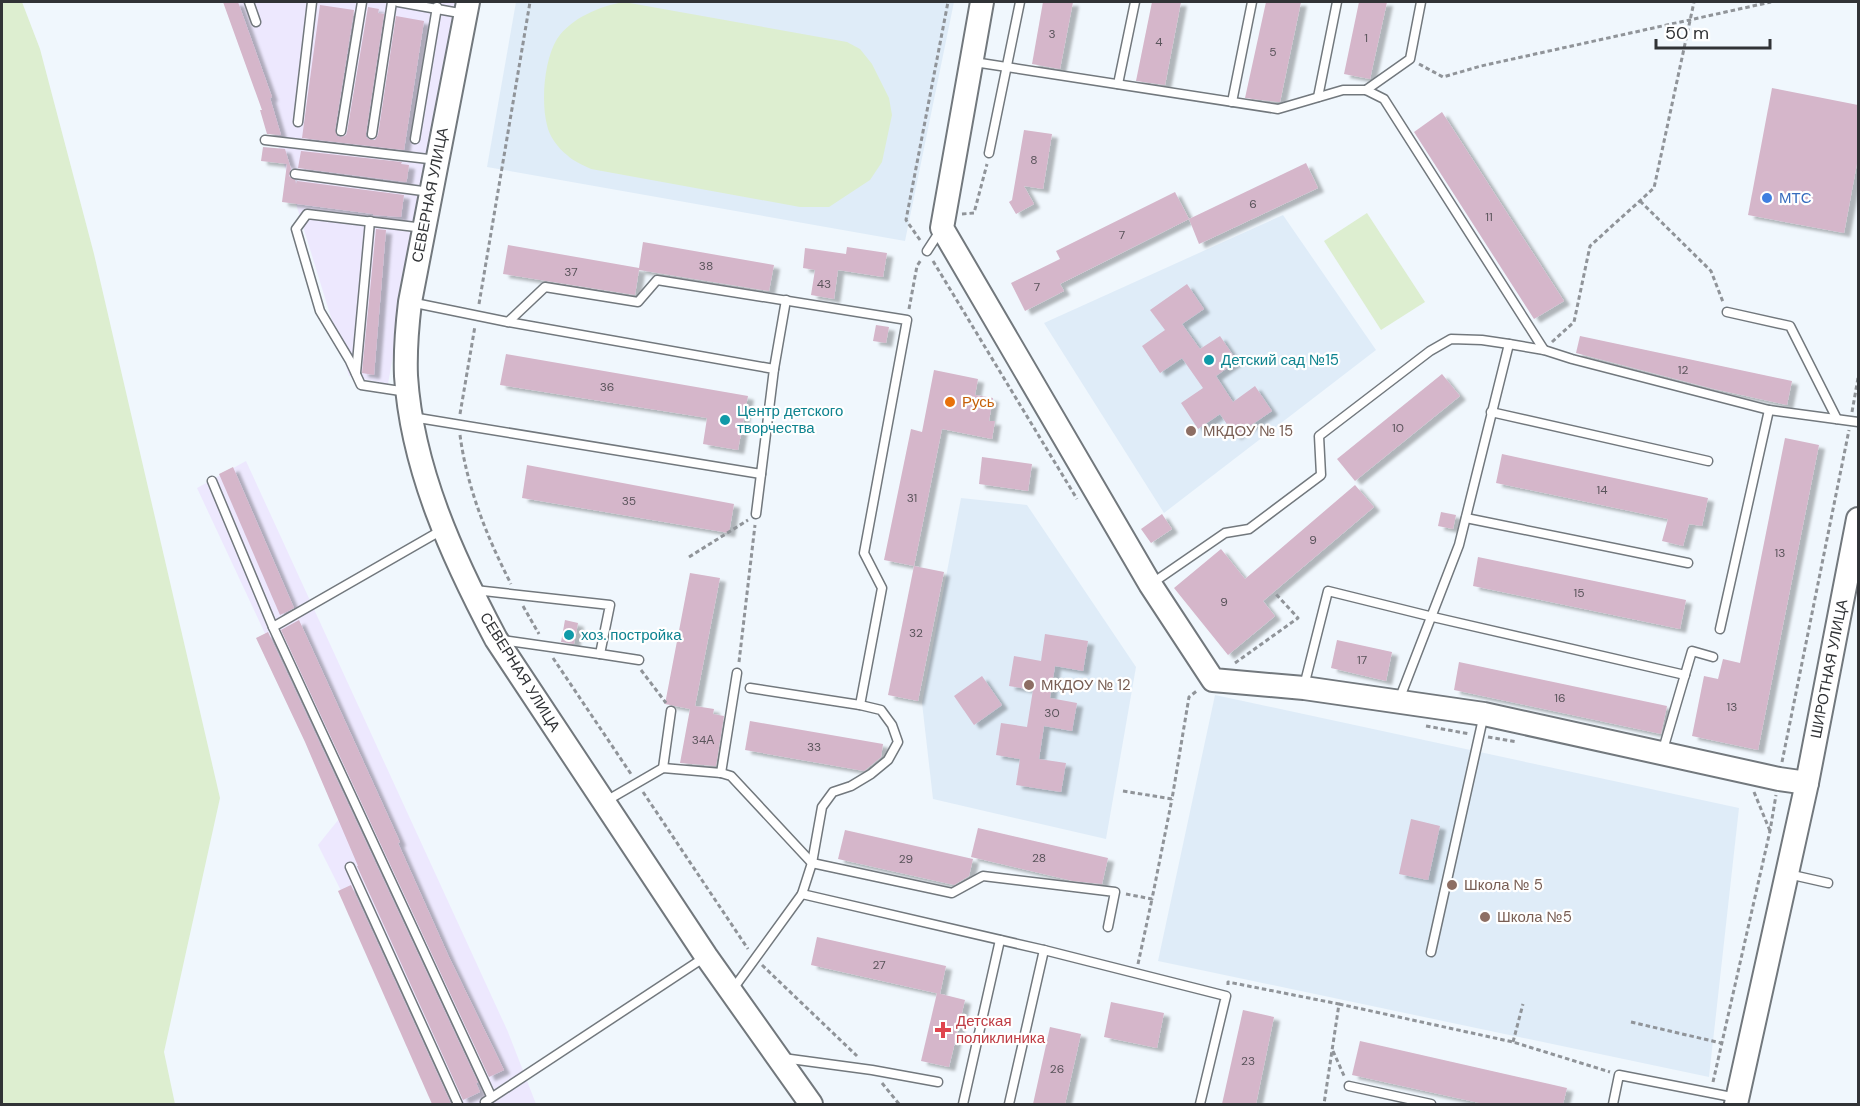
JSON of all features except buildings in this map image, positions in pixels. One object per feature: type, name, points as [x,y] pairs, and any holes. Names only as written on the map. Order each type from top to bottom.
[{"type":"street","points":[[982,2],[971,62],[952,225],[1150,584],[1213,680],[1399,700],[1481,724],[1662,753],[1807,783]]},
{"type":"street","name":"СЕВЕРНАЯ УЛИЦА","points":[[466,8],[410,302],[406,338],[408,392],[425,474],[444,529],[470,590],[496,639],[706,956],[811,1104]]},
{"type":"street","name":"ШИРОТНАЯ УЛИЦА","points":[[1737,1101],[1807,783],[1858,519]]},
{"type":"lane","points":[[249,2],[256,22]]},
{"type":"lane","points":[[298,122],[312,2]]},
{"type":"lane","points":[[341,131],[362,2]]},
{"type":"lane","points":[[372,134],[392,2]]},
{"type":"lane","points":[[398,2],[466,8]]},
{"type":"lane","points":[[989,153],[1020,2]]},
{"type":"lane","points":[[1118,84],[1135,2]]},
{"type":"lane","points":[[1232,102],[1252,2]]},
{"type":"lane","points":[[1318,97],[1337,2]]},
{"type":"lane","points":[[1366,90],[1410,59],[1421,2]]},
{"type":"lane","points":[[415,139],[437,7]]},
{"type":"lane","points":[[971,62],[1278,109],[1343,90],[1366,90],[1384,99],[1544,350]]},
{"type":"lane","points":[[264,140],[437,160]]},
{"type":"lane","points":[[294,174],[431,192]]},
{"type":"lane","points":[[408,392],[361,385],[320,311],[296,229],[307,214],[424,228]]},
{"type":"lane","points":[[356,373],[370,221]]},
{"type":"lane","points":[[927,251],[952,225]]},
{"type":"lane","points":[[508,322],[545,287],[638,302],[657,280],[908,320],[864,553],[882,588],[860,705]]},
{"type":"lane","points":[[756,514],[774,369],[786,300]]},
{"type":"lane","points":[[410,302],[508,322],[774,369]]},
{"type":"lane","points":[[1727,312],[1790,327],[1837,418]]},
{"type":"lane","points":[[1150,584],[1225,533],[1248,529],[1321,475],[1319,436],[1430,351],[1451,339],[1482,340],[1544,350],[1769,410],[1855,421]]},
{"type":"lane","points":[[1399,700],[1459,545],[1509,344]]},
{"type":"lane","points":[[1720,629],[1769,410]]},
{"type":"lane","points":[[1491,412],[1707,461]]},
{"type":"lane","points":[[412,417],[761,474]]},
{"type":"lane","points":[[212,481],[273,627],[486,1102],[706,956]]},
{"type":"lane","points":[[1466,518],[1688,563]]},
{"type":"lane","points":[[273,627],[444,529]]},
{"type":"lane","points":[[470,590],[610,605],[600,654]]},
{"type":"lane","points":[[1304,688],[1329,591],[1685,675]]},
{"type":"lane","points":[[496,639],[639,660]]},
{"type":"lane","points":[[1662,753],[1692,651],[1713,657]]},
{"type":"lane","points":[[721,773],[737,673]]},
{"type":"lane","points":[[731,992],[802,894],[812,863],[822,807],[829,796],[871,774],[888,760],[898,742],[892,724],[882,710],[750,688]]},
{"type":"lane","points":[[663,768],[671,711]]},
{"type":"lane","points":[[1431,952],[1481,724]]},
{"type":"lane","points":[[603,802],[663,768],[721,773],[731,776],[812,863],[952,893],[983,876],[1114,892],[1108,927]]},
{"type":"lane","points":[[350,867],[458,1104]]},
{"type":"lane","points":[[1788,874],[1828,883]]},
{"type":"lane","points":[[802,894],[1136,972],[1226,996],[1200,1104]]},
{"type":"lane","points":[[963,1104],[1000,940]]},
{"type":"lane","points":[[1009,1104],[1044,950]]},
{"type":"lane","points":[[777,1057],[939,1082]]},
{"type":"lane","points":[[1613,1104],[1619,1075],[1711,1093],[1737,1101]]},
{"type":"lane","points":[[1349,1086],[1431,1104]]},
{"type":"path","points":[[530,2],[459,424],[463,459],[476,503],[499,560],[545,646],[755,959],[872,1070],[899,1104]]},
{"type":"path","points":[[948,2],[906,220],[1077,499]]},
{"type":"path","points":[[1544,350],[1574,322],[1590,246],[1654,188],[1694,2]]},
{"type":"path","points":[[1410,59],[1443,77],[1481,66],[1771,2]]},
{"type":"path","points":[[961,214],[974,213],[989,153]]},
{"type":"path","points":[[1640,201],[1711,271],[1727,312]]},
{"type":"path","points":[[952,225],[961,214],[963,203]]},
{"type":"path","points":[[908,320],[917,266]]},
{"type":"path","points":[[1711,1093],[1770,831],[1855,421],[1858,378]]},
{"type":"path","points":[[688,557],[756,514]]},
{"type":"path","points":[[737,673],[756,514]]},
{"type":"path","points":[[1136,972],[1172,799],[1189,697],[1298,618],[1275,593]]},
{"type":"path","points":[[639,660],[638,666],[671,711]]},
{"type":"path","points":[[1421,725],[1481,724],[1524,743]]},
{"type":"path","points":[[1751,783],[1770,831]]},
{"type":"path","points":[[1123,791],[1172,799]]},
{"type":"path","points":[[1114,892],[1152,898]]},
{"type":"path","points":[[1226,996],[1228,982],[1339,1004],[1513,1042],[1619,1075]]},
{"type":"path","points":[[1324,1104],[1339,1004]]},
{"type":"path","points":[[1513,1042],[1523,1004]]},
{"type":"path","points":[[1631,1022],[1721,1043]]},
{"type":"path","points":[[1333,1049],[1349,1086]]},
{"type":"shaded area","points":[[234,2],[455,2],[388,384],[349,376]]},
{"type":"shaded area","points":[[516,2],[954,2],[905,241],[487,167]]},
{"type":"shaded area","name":"МКДОУ № 15","points":[[1283,215],[1376,350],[1164,513],[1044,323]]},
{"type":"shaded area","points":[[246,461],[508,1032],[536,1104],[448,1104],[318,845],[347,809],[197,488]]},
{"type":"shaded area","name":"МКДОУ № 12","points":[[961,498],[1027,505],[1136,667],[1106,839],[933,799],[922,703]]},
{"type":"shaded area","name":"Школа № 5","points":[[1215,695],[1739,808],[1709,1077],[1158,961]]},
{"type":"green space","points":[[2,2],[22,2],[40,49],[94,254],[220,798],[164,1052],[175,1104],[2,1104]]},
{"type":"green space","points":[[624,2],[847,42],[860,49],[872,64],[889,98],[892,115],[882,162],[870,180],[829,207],[800,207],[591,169],[572,159],[554,142],[547,125],[544,93],[549,58],[557,39],[578,19],[596,10]]},
{"type":"green space","points":[[1367,213],[1425,302],[1381,330],[1324,241]]},
{"type":"place","name":"МТС","points":[[1767,198]]},
{"type":"place","name":"Детский сад №15","points":[[1209,360]]},
{"type":"place","name":"Русь","points":[[950,402]]},
{"type":"place","name":"Центр детского творчества","points":[[725,420]]},
{"type":"place","name":"МКДОУ № 15","points":[[1191,431]]},
{"type":"place","name":"хоз. постройка","points":[[569,635]]},
{"type":"place","name":"МКДОУ № 12","points":[[1029,685]]},
{"type":"place","name":"Школа № 5","points":[[1452,885]]},
{"type":"place","name":"Школа №5","points":[[1485,917]]},
{"type":"place","name":"Детская поликлиника","points":[[943,1030]]}]
